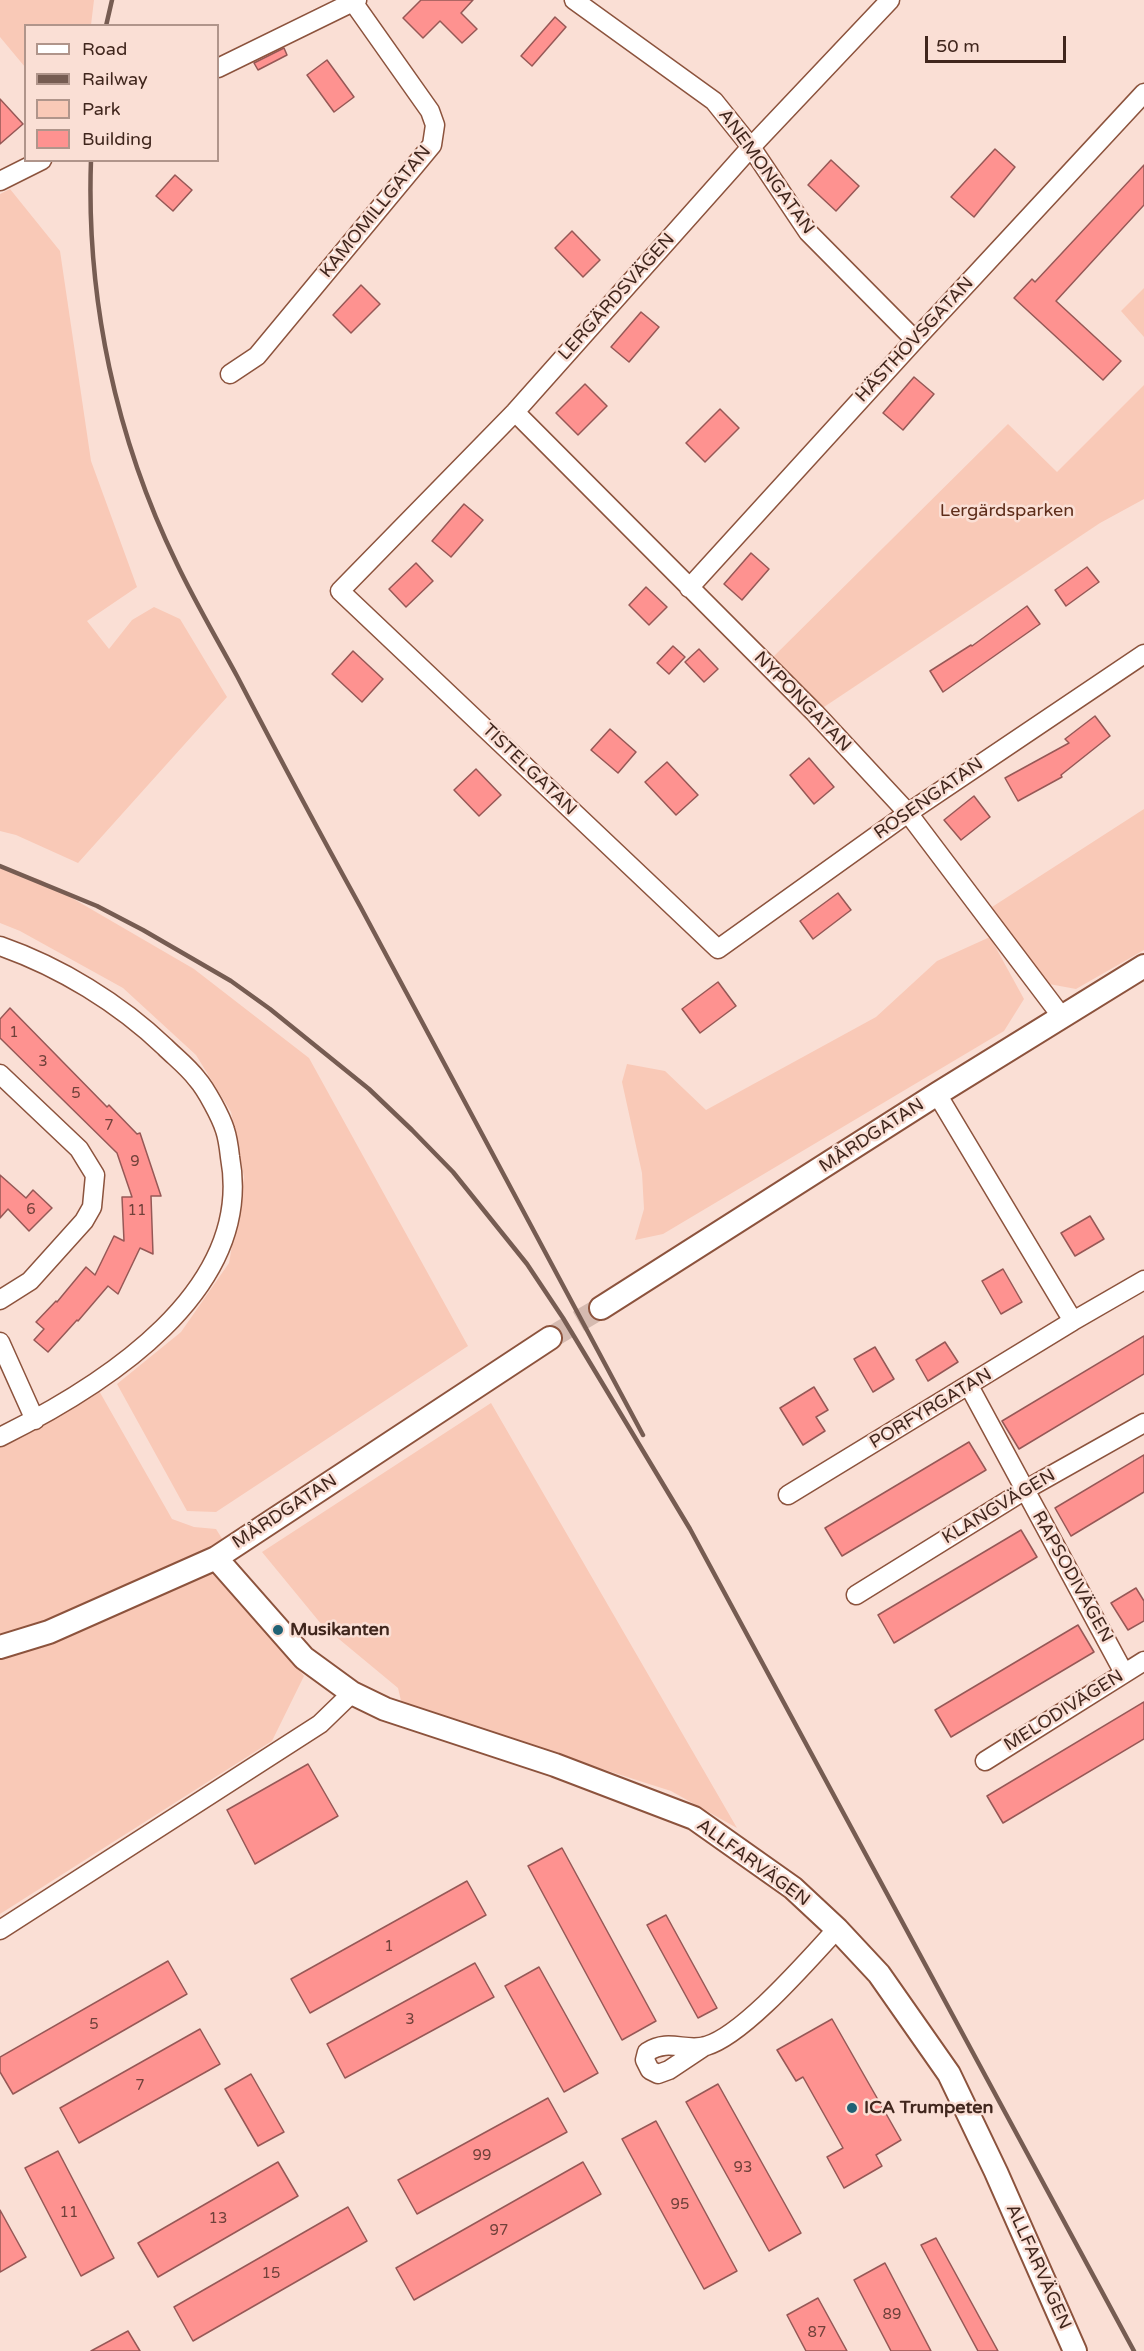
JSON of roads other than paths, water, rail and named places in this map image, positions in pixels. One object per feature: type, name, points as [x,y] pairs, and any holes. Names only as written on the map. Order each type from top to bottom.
[{"type":"street","name":"ANEMONGATAN","points":[[574,0],[714,101],[751,147],[808,232],[915,340]]},
{"type":"street","name":"LERGÄRDSVÄGEN","points":[[340,591],[515,412],[751,147],[890,0]]},
{"type":"street","points":[[219,68],[355,1]]},
{"type":"street","name":"KAMOMILLGATAN","points":[[230,374],[257,356],[432,145],[435,126],[430,111],[355,1]]},
{"type":"street","name":"HÄSTHOVSGATAN","points":[[689,588],[1144,93]]},
{"type":"street","points":[[0,181],[38,162]]},
{"type":"street","name":"NYPONGATAN","points":[[515,412],[815,713],[908,813],[1062,1017]]},
{"type":"street","name":"TISTELGATAN","points":[[340,591],[718,950]]},
{"type":"street","name":"ROSENGATAN","points":[[718,950],[908,813],[1144,654]]},
{"type":"street","points":[[0,946],[63,974],[141,1025],[198,1080],[225,1129],[235,1180],[229,1220],[215,1262],[171,1322],[102,1378],[35,1420],[0,1437]]},
{"type":"street","name":"MÅRDGATAN","points":[[601,1308],[937,1094],[1144,966]]},
{"type":"street","points":[[0,1074],[79,1149],[94,1175],[92,1207],[84,1221],[30,1281],[0,1300]]},
{"type":"street","points":[[937,1094],[1072,1321]]},
{"type":"street","name":"PORFYRGATAN","points":[[788,1495],[1072,1321],[1144,1280]]},
{"type":"street","name":"MÅRDGATAN","points":[[0,1647],[49,1632],[216,1557],[550,1338]]},
{"type":"street","points":[[0,1342],[35,1420]]},
{"type":"street","name":"RAPSODIVÄGEN","points":[[969,1386],[1124,1673]]},
{"type":"street","name":"KLANGVÄGEN","points":[[856,1595],[1025,1490],[1144,1423]]},
{"type":"street","name":"ALLFARVÄGEN","points":[[216,1557],[304,1658],[352,1693],[385,1709],[555,1765],[694,1818],[793,1888],[837,1929],[879,1974],[949,2074],[996,2172],[1075,2351]]},
{"type":"street","name":"MELODIVÄGEN","points":[[985,1761],[1144,1661]]},
{"type":"street","points":[[0,1930],[320,1724],[352,1693]]},
{"type":"street","points":[[705,2046],[738,2028],[778,1991],[837,1929]]},
{"type":"tunnel","points":[[550,1338],[601,1308]]},
{"type":"railway","points":[[106,24],[112,0]]},
{"type":"railway","points":[[91,162],[94,264],[109,367],[137,468],[156,516],[191,592],[643,1435]]},
{"type":"railway","points":[[0,866],[97,906],[143,930],[231,981],[270,1009],[369,1089],[412,1130],[453,1172],[527,1264],[563,1318],[690,1529],[1134,2351]]},
{"type":"place","name":"Musikanten","points":[[278,1630]]},
{"type":"place","name":"ICA Trumpeten","points":[[852,2108]]},
{"type":"park label","name":"Lergärdsparken","points":[[1007,511]]}]
